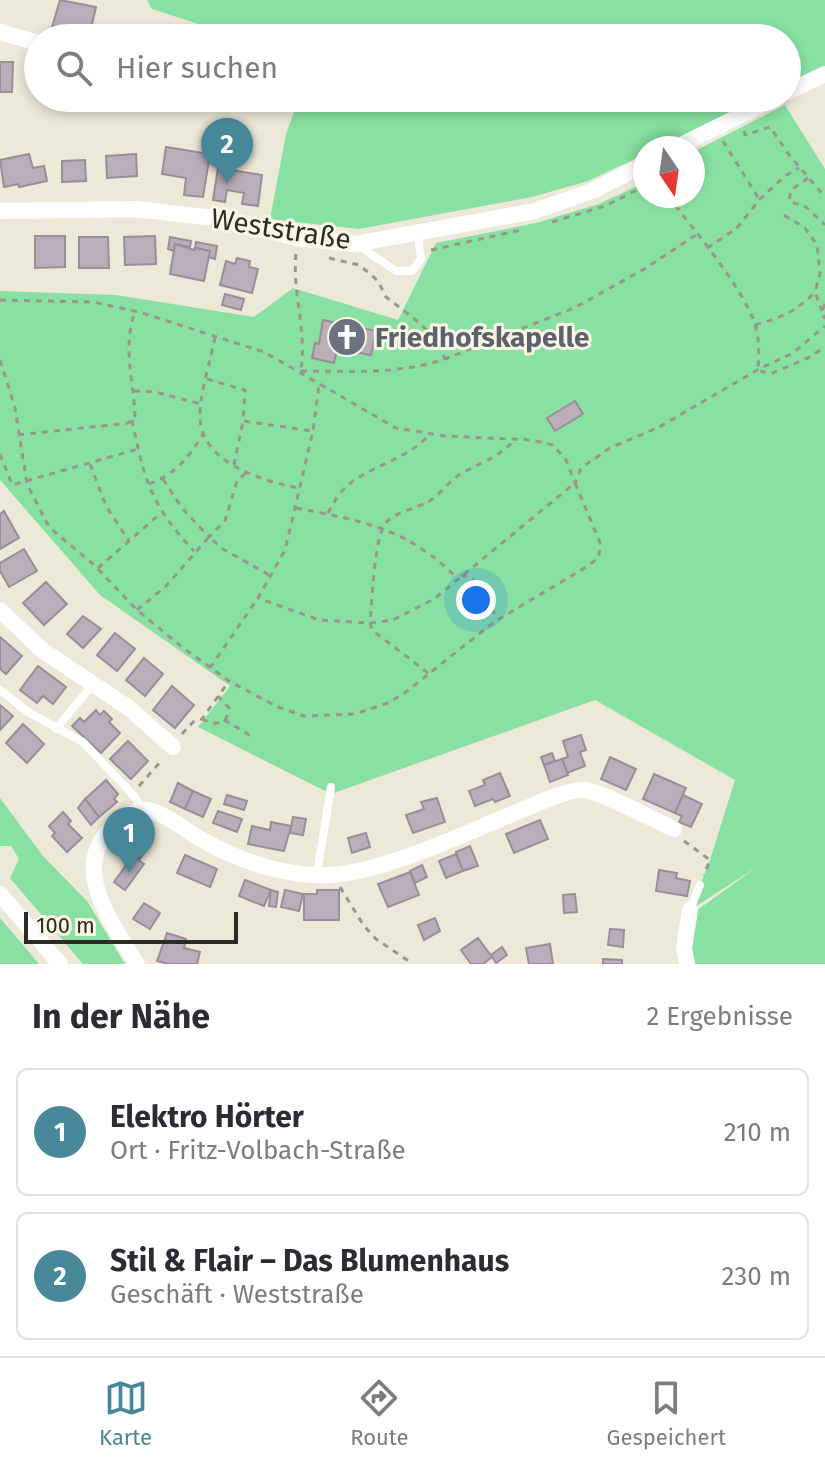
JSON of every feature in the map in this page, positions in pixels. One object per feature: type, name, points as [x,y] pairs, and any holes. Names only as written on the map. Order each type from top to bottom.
[{"type":"street","points":[[0,32],[24,39]]},
{"type":"street","points":[[801,85],[825,74]]},
{"type":"street","points":[[699,136],[746,112]]},
{"type":"street","name":"Weststraße","points":[[0,211],[135,209],[214,218],[297,238],[355,244],[535,211],[592,191],[633,170]]},
{"type":"street","points":[[0,610],[42,650],[94,682],[173,747]]},
{"type":"street","points":[[137,964],[104,909],[92,871],[96,852],[106,833],[124,818],[143,810],[161,815],[208,844],[245,859],[280,870],[317,875],[336,875],[384,863],[554,797],[584,790],[674,829]]},
{"type":"street","points":[[0,894],[60,964]]},
{"type":"street","points":[[687,964],[684,948],[690,910]]},
{"type":"lane","points":[[355,244],[396,271],[412,271],[421,259],[418,234]]},
{"type":"lane","points":[[56,729],[94,682]]},
{"type":"lane","points":[[0,690],[56,729],[83,742],[143,810]]},
{"type":"lane","points":[[317,875],[331,787]]},
{"type":"lane","points":[[690,910],[700,885]]},
{"type":"path","points":[[738,116],[745,135],[770,127],[799,168],[825,197]]},
{"type":"path","points":[[722,141],[760,199]]},
{"type":"path","points":[[707,248],[736,229],[760,199],[785,176],[799,168]]},
{"type":"path","points":[[808,178],[791,190],[789,201],[806,207],[825,225]]},
{"type":"path","points":[[543,225],[605,206],[633,192]]},
{"type":"path","points":[[677,208],[751,314],[759,342],[758,370]]},
{"type":"path","points":[[755,325],[787,315],[802,306],[815,292],[820,273],[817,245],[805,228],[784,215]]},
{"type":"path","points":[[429,251],[530,228]]},
{"type":"path","points":[[301,371],[376,372],[423,366],[445,359],[574,308],[646,268],[697,234]]},
{"type":"path","points":[[297,238],[294,267],[304,342],[301,371]]},
{"type":"path","points":[[322,256],[359,265],[369,273],[378,281],[386,297],[433,337],[445,359]]},
{"type":"path","points":[[815,292],[825,319]]},
{"type":"path","points":[[0,300],[93,302],[135,311],[264,352],[396,428],[553,445],[566,460],[596,528],[601,545],[598,558],[572,577],[498,619],[388,703],[355,714],[304,716],[278,707],[210,668],[137,610],[97,568],[49,527],[27,480],[15,408],[0,360]]},
{"type":"path","points":[[822,311],[825,304]]},
{"type":"path","points":[[18,435],[128,423],[135,418],[128,333],[135,311]]},
{"type":"path","points":[[258,598],[319,620],[370,623],[393,620],[414,611],[434,599],[575,483],[581,468],[610,448],[659,427],[793,353],[825,326]]},
{"type":"path","points":[[215,337],[201,404],[206,443],[247,472],[266,481],[299,489]]},
{"type":"path","points":[[758,370],[770,374],[825,347]]},
{"type":"path","points":[[207,379],[245,390],[243,421],[234,465]]},
{"type":"path","points":[[210,668],[258,598],[285,550],[313,431],[319,384]]},
{"type":"path","points":[[133,391],[155,392],[201,404]]},
{"type":"path","points":[[132,420],[148,485],[161,513],[195,552]]},
{"type":"path","points":[[243,421],[313,431]]},
{"type":"path","points":[[148,485],[163,479],[187,460],[203,434]]},
{"type":"path","points":[[327,514],[341,492],[353,481],[411,452],[430,434]]},
{"type":"path","points":[[428,674],[372,630],[375,569],[383,528],[395,516],[433,499],[461,473],[497,458],[515,440]]},
{"type":"path","points":[[0,454],[12,485],[138,449]]},
{"type":"path","points":[[90,464],[106,506],[129,541]]},
{"type":"path","points":[[137,610],[165,587],[225,521],[237,481],[247,472]]},
{"type":"path","points":[[163,479],[182,508],[209,537],[223,549],[271,577]]},
{"type":"path","points":[[296,508],[369,523],[434,555],[458,577],[473,579],[498,619]]},
{"type":"path","points":[[97,568],[161,513]]},
{"type":"path","points":[[202,719],[229,681]]},
{"type":"path","points":[[132,794],[195,720],[202,719],[213,724],[224,720],[229,708],[218,696]]},
{"type":"path","points":[[224,720],[253,737]]},
{"type":"path","points":[[674,829],[680,838],[710,860],[700,885]]},
{"type":"path","points":[[336,875],[364,926],[376,939],[413,964]]},
{"type":"green space","points":[[147,0],[825,0],[825,71],[801,82],[801,24],[199,24],[152,9]]},
{"type":"green space","points":[[294,112],[737,112],[685,136],[633,136],[633,160],[588,181],[532,197],[359,229],[270,219],[286,134]]},
{"type":"green space","points":[[771,112],[789,112],[825,169],[825,964],[694,964],[690,944],[696,911],[757,867],[690,910],[710,860],[735,780],[595,700],[331,794],[198,727],[230,686],[100,595],[0,480],[0,291],[116,295],[254,317],[293,288],[398,320],[436,243],[536,223],[599,204],[633,188],[633,208],[705,208],[705,146]]},
{"type":"green space","points":[[0,798],[43,856],[87,901],[125,964],[83,964],[10,878],[19,859],[11,846],[0,846]]},
{"type":"green space","points":[[0,918],[39,964],[0,964]]},
{"type":"building","points":[[60,0],[96,7],[92,24],[53,24]]},
{"type":"building","points":[[0,62],[13,62],[12,92],[0,92]]},
{"type":"building","points":[[166,147],[210,154],[203,197],[184,195],[186,178],[162,174]]},
{"type":"building","points":[[29,154],[33,168],[44,166],[47,181],[4,187],[0,160]]},
{"type":"building","points":[[136,154],[137,176],[107,178],[106,156]]},
{"type":"building","points":[[85,160],[86,181],[62,182],[62,161]]},
{"type":"building","points":[[218,168],[262,175],[258,206],[242,204],[244,193],[227,190],[225,202],[213,200]]},
{"type":"building","points":[[35,236],[65,236],[65,267],[35,268]]},
{"type":"building","points":[[155,236],[156,264],[125,265],[124,237]]},
{"type":"building","points":[[79,237],[108,237],[109,268],[79,268]]},
{"type":"building","points":[[170,237],[191,241],[190,247],[175,244],[174,251],[168,249]]},
{"type":"building","points":[[196,242],[217,246],[215,259],[208,257],[210,251],[195,248]]},
{"type":"building","points":[[175,244],[210,251],[204,281],[170,274]]},
{"type":"building","points":[[237,258],[250,261],[249,267],[258,269],[252,293],[220,285],[226,261],[235,264]]},
{"type":"building","points":[[225,294],[244,299],[241,310],[222,305]]},
{"type":"building","name":"Friedhofskapelle","points":[[323,320],[376,331],[371,355],[337,349],[334,363],[312,358],[315,343],[319,344]]},
{"type":"building","points":[[575,401],[583,414],[555,431],[547,418]]},
{"type":"building","points":[[4,511],[19,538],[0,549],[0,514]]},
{"type":"building","points":[[24,549],[37,571],[9,587],[0,571],[0,563]]},
{"type":"building","points":[[46,582],[67,604],[44,625],[23,603]]},
{"type":"building","points":[[83,616],[101,629],[83,648],[67,634]]},
{"type":"building","points":[[115,633],[135,649],[117,671],[97,655]]},
{"type":"building","points":[[0,637],[22,656],[6,674],[0,669]]},
{"type":"building","points":[[144,658],[163,674],[145,696],[126,680]]},
{"type":"building","points":[[38,666],[66,687],[53,704],[43,696],[37,703],[20,690]]},
{"type":"building","points":[[172,686],[194,705],[175,728],[153,710]]},
{"type":"building","points":[[0,705],[13,716],[0,730]]},
{"type":"building","points":[[96,710],[100,715],[104,711],[112,719],[109,722],[120,733],[101,753],[72,726],[80,718],[84,722]]},
{"type":"building","points":[[23,724],[44,744],[27,763],[6,743]]},
{"type":"building","points":[[581,735],[586,750],[580,752],[585,766],[567,773],[562,759],[568,757],[563,741]]},
{"type":"building","points":[[128,741],[148,761],[131,779],[110,759]]},
{"type":"building","points":[[552,753],[555,761],[544,765],[541,757]]},
{"type":"building","points":[[610,757],[636,769],[626,790],[601,779]]},
{"type":"building","points":[[562,759],[568,775],[550,782],[544,765]]},
{"type":"building","points":[[500,773],[510,796],[475,806],[469,791],[485,785],[483,780]]},
{"type":"building","points":[[654,774],[686,788],[675,813],[643,799]]},
{"type":"building","points":[[106,780],[118,794],[114,799],[117,802],[99,817],[85,799]]},
{"type":"building","points":[[178,783],[193,791],[185,809],[170,802]]},
{"type":"building","points":[[193,791],[211,799],[203,817],[185,809]]},
{"type":"building","points":[[227,795],[247,801],[244,810],[224,804]]},
{"type":"building","points":[[683,795],[702,804],[691,827],[679,822],[682,816],[675,813]]},
{"type":"building","points":[[437,798],[445,822],[413,833],[406,815],[424,809],[421,802]]},
{"type":"building","points":[[85,799],[99,817],[91,825],[78,808]]},
{"type":"building","points":[[218,811],[242,819],[237,832],[213,823]]},
{"type":"building","points":[[63,812],[71,821],[68,824],[82,838],[67,852],[52,836],[55,833],[49,826]]},
{"type":"building","points":[[293,817],[306,819],[303,835],[290,833]]},
{"type":"building","points":[[540,820],[548,839],[514,853],[506,834]]},
{"type":"building","points":[[271,822],[291,826],[284,851],[248,844],[252,826],[270,830]]},
{"type":"building","points":[[136,833],[151,844],[140,859],[124,848]]},
{"type":"building","points":[[366,833],[370,847],[352,853],[348,838]]},
{"type":"building","points":[[470,846],[478,866],[463,871],[456,852]]},
{"type":"building","points":[[456,854],[463,871],[446,878],[439,861]]},
{"type":"building","points":[[185,855],[217,869],[210,887],[177,873]]},
{"type":"building","points":[[133,856],[144,864],[125,890],[114,882]]},
{"type":"building","points":[[422,865],[427,877],[415,883],[410,871]]},
{"type":"building","points":[[659,870],[677,873],[676,878],[690,881],[687,896],[656,891]]},
{"type":"building","points":[[410,872],[419,895],[388,907],[378,884]]},
{"type":"building","points":[[245,880],[271,890],[264,906],[239,896]]},
{"type":"building","points":[[271,890],[278,892],[276,907],[269,906]]},
{"type":"building","points":[[285,890],[303,894],[299,911],[281,907]]},
{"type":"building","points":[[317,890],[339,890],[339,920],[304,920],[304,894],[317,894]]},
{"type":"building","points":[[575,894],[577,912],[564,913],[563,895]]},
{"type":"building","points":[[144,903],[160,913],[150,929],[133,919]]},
{"type":"building","points":[[435,918],[440,931],[424,940],[418,925]]},
{"type":"building","points":[[610,929],[624,930],[623,947],[608,945]]},
{"type":"building","points":[[167,933],[186,939],[184,948],[200,952],[197,964],[157,961]]},
{"type":"building","points":[[478,938],[492,957],[483,964],[471,964],[461,950]]},
{"type":"building","points":[[550,944],[553,964],[529,964],[526,948]]},
{"type":"building","points":[[502,947],[507,955],[496,963],[491,955]]},
{"type":"building","points":[[603,959],[622,960],[622,964],[603,964]]},
{"type":"place","name":"Stil & Flair – Das Blumenhaus","points":[[227,184]]},
{"type":"place","name":"Friedhofskapelle","points":[[347,337]]},
{"type":"place","name":"Elektro Hörter","points":[[129,873]]}]
